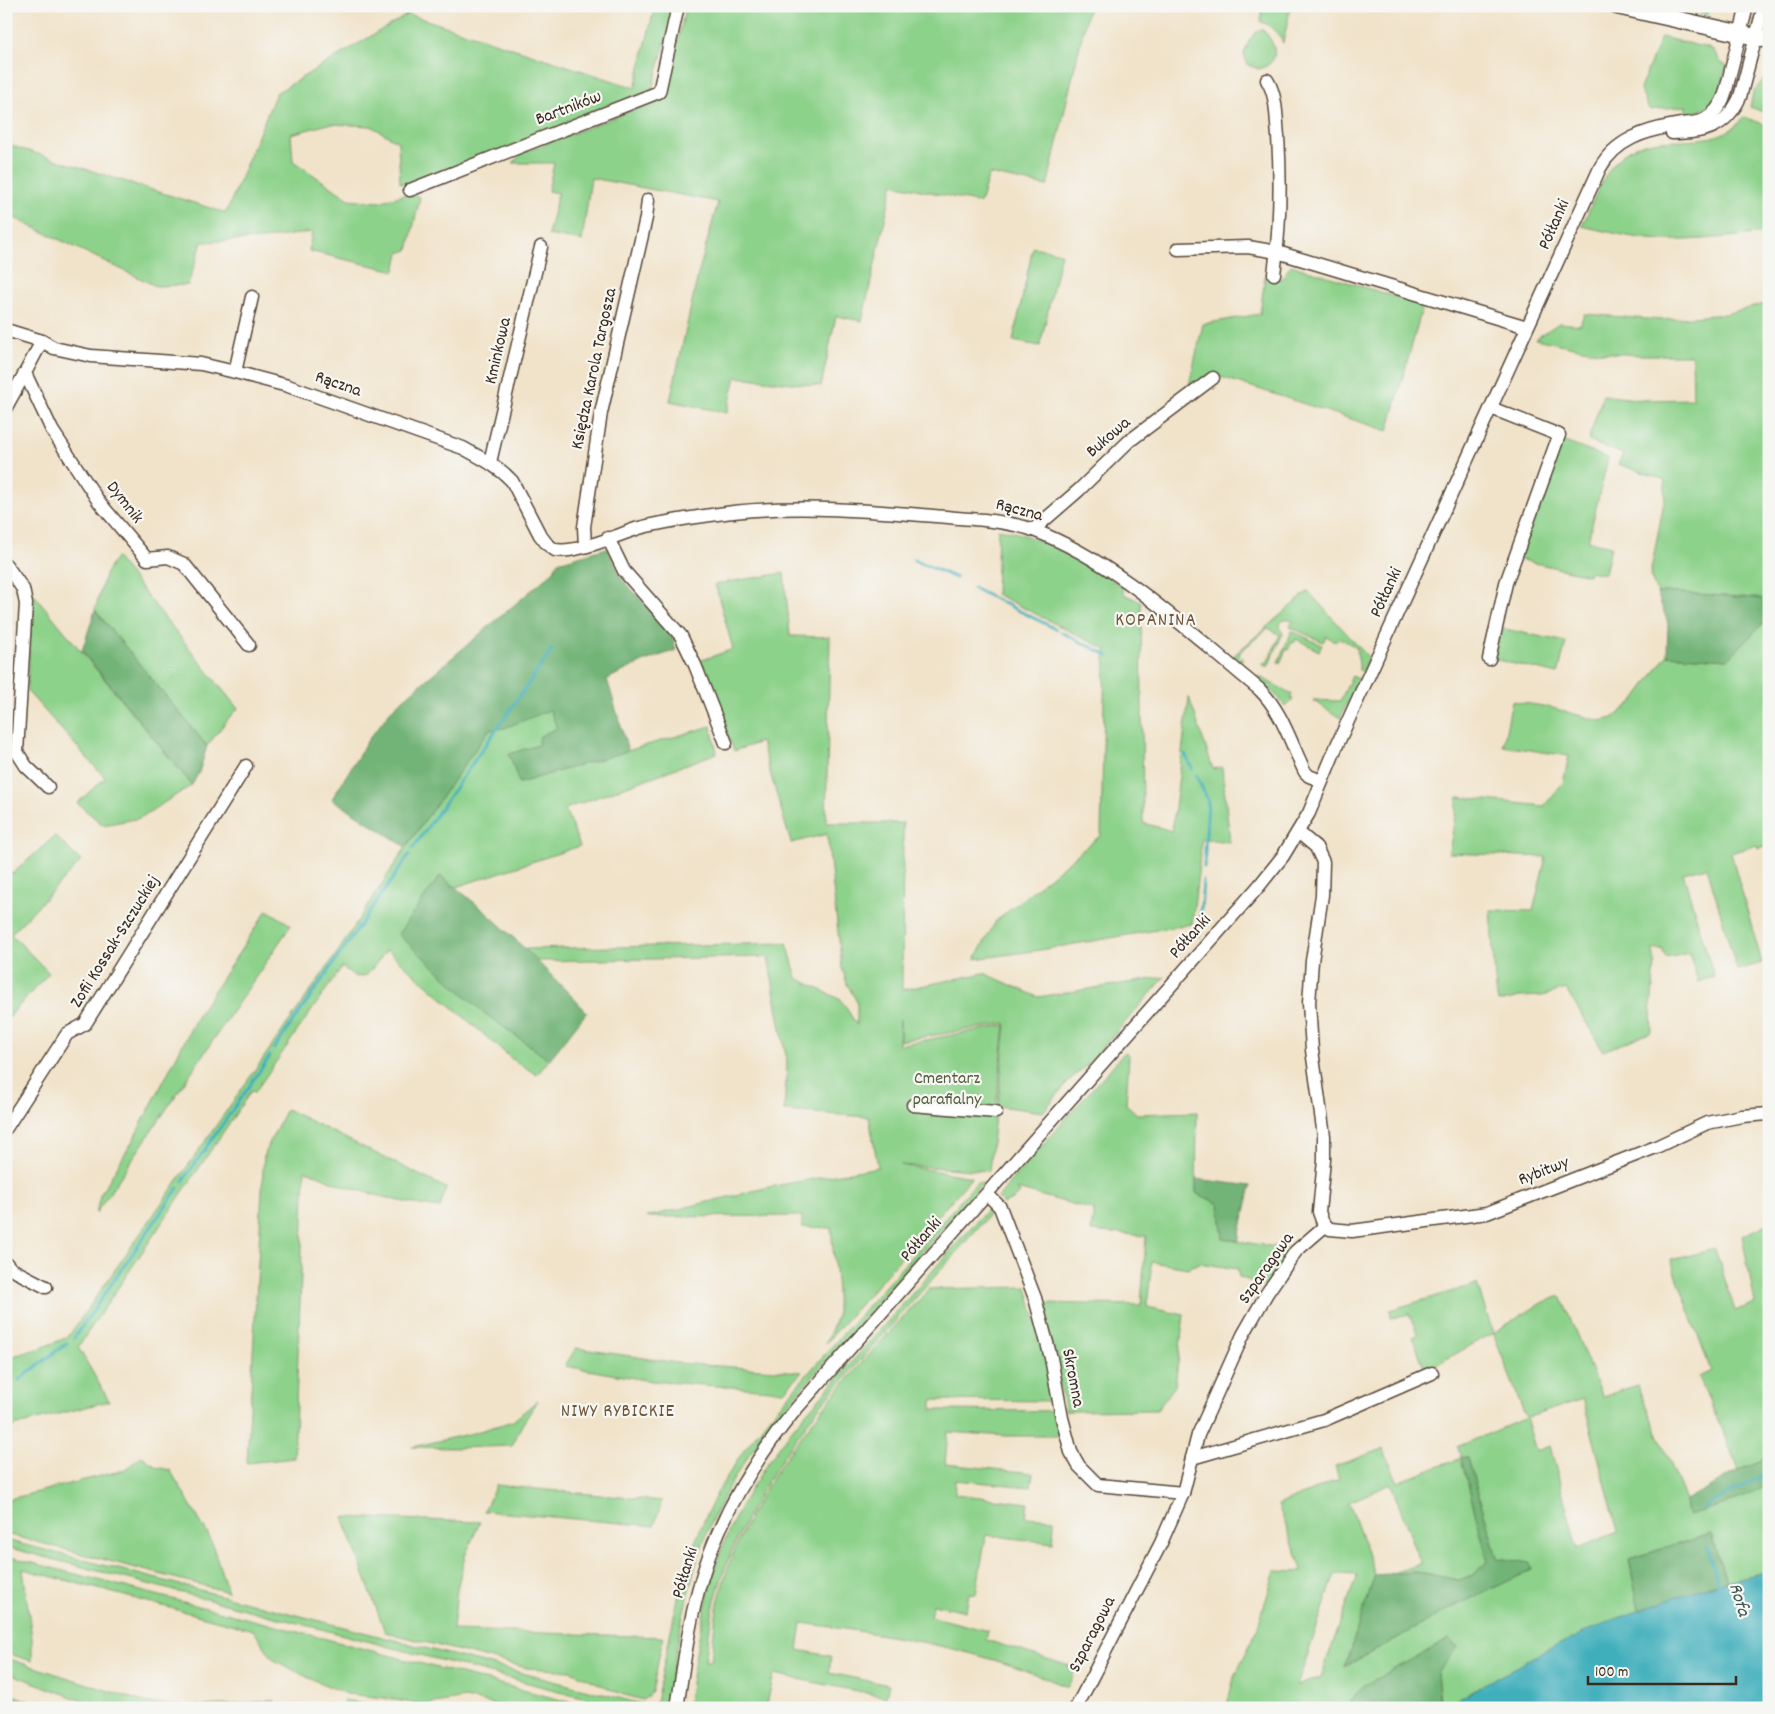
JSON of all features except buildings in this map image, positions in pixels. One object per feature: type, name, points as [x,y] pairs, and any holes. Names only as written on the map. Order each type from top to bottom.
[{"type":"main road","points":[[1617,6],[1755,37]]},
{"type":"street","name":"Bartników","points":[[410,190],[659,92],[678,6]]},
{"type":"street","name":"Półłanki","points":[[1748,6],[1755,37]]},
{"type":"street","name":"Półłanki","points":[[677,1708],[689,1630],[701,1579],[718,1533],[745,1479],[796,1409],[1279,863],[1312,806],[1333,755],[1604,160],[1621,144],[1648,132],[1674,133],[1698,131],[1711,128],[1724,120],[1734,110],[1740,97],[1764,6]]},
{"type":"street","points":[[1267,80],[1273,91],[1279,154],[1280,200],[1274,274]]},
{"type":"street","name":"Księdza Karola Targosza","points":[[585,546],[584,527],[600,413],[646,218],[648,200]]},
{"type":"street","name":"Kminkowa","points":[[490,462],[541,248]]},
{"type":"street","points":[[1178,250],[1248,248],[1276,252],[1528,327]]},
{"type":"street","points":[[235,372],[252,297]]},
{"type":"street","name":"Rączna","points":[[6,330],[42,341],[54,348],[91,356],[201,364],[235,372],[288,386],[463,448],[490,462],[512,482],[540,535],[555,550],[563,551],[585,546],[668,522],[733,512],[775,509],[843,511],[984,520],[1008,523],[1033,530],[1109,568],[1259,689],[1267,696],[1276,710],[1305,772],[1309,776],[1322,781]]},
{"type":"street","points":[[6,407],[42,341]]},
{"type":"street","name":"Dymnik","points":[[25,373],[52,430],[99,502],[147,559],[168,558],[184,564],[249,645]]},
{"type":"street","name":"Bukowa","points":[[1033,530],[1079,490],[1128,442],[1213,378]]},
{"type":"street","points":[[1489,658],[1506,583],[1559,435],[1491,408]]},
{"type":"street","points":[[608,538],[624,570],[681,636],[695,665],[726,743]]},
{"type":"street","points":[[6,565],[23,589],[26,604],[17,752],[26,766],[48,787]]},
{"type":"street","name":"Zofii Kossak-Szczuckiej","points":[[6,1128],[66,1034],[85,1024],[246,766]]},
{"type":"street","points":[[1298,832],[1316,846],[1323,862],[1322,895],[1312,961],[1309,1003],[1312,1050],[1324,1136],[1319,1207],[1320,1218],[1325,1226]]},
{"type":"street","points":[[913,1105],[996,1112]]},
{"type":"street","name":"Rybitwy","points":[[1325,1226],[1336,1231],[1352,1231],[1487,1213],[1656,1147],[1708,1123],[1742,1116],[1769,1114]]},
{"type":"street","name":"Skromna","points":[[987,1194],[1000,1208],[1036,1298],[1051,1358],[1062,1418],[1072,1452],[1079,1466],[1098,1485],[1183,1493]]},
{"type":"street","name":"Szparagowa","points":[[1076,1708],[1161,1543],[1183,1493],[1198,1435],[1243,1335],[1296,1251],[1325,1226]]},
{"type":"street","points":[[6,1263],[11,1269],[46,1287]]},
{"type":"street","points":[[1192,1458],[1324,1420],[1432,1373]]},
{"type":"green space","points":[[655,6],[672,7],[673,15],[652,90],[645,90],[645,94],[413,185],[400,183],[398,142],[371,126],[329,124],[291,134],[293,161],[349,199],[379,202],[410,193],[420,197],[408,250],[399,253],[395,271],[309,251],[312,232],[263,239],[202,242],[188,285],[156,286],[6,214],[6,144],[226,213],[276,93],[408,14],[635,88]]},
{"type":"green space","points":[[686,6],[1089,6],[1047,186],[989,174],[980,203],[893,184],[862,321],[836,316],[821,386],[736,377],[727,413],[670,401],[698,275],[718,202],[591,178],[582,241],[548,235],[558,193],[548,191],[554,163],[513,163],[522,153],[664,98]]},
{"type":"green space","points":[[1259,6],[1291,6],[1283,43],[1274,30],[1261,22]]},
{"type":"green space","points":[[1667,6],[1710,6],[1708,15]]},
{"type":"green space","points":[[1262,29],[1273,46],[1274,57],[1267,66],[1259,69],[1248,65],[1244,54],[1250,39]]},
{"type":"green space","points":[[1661,37],[1708,48],[1714,51],[1721,63],[1727,65],[1720,92],[1712,104],[1697,111],[1686,113],[1686,106],[1650,110],[1640,89]]},
{"type":"green space","points":[[1769,72],[1769,114],[1750,107],[1753,93]]},
{"type":"green space","points":[[1744,117],[1766,125],[1769,120],[1769,233],[1702,239],[1662,240],[1632,237],[1582,226],[1608,171],[1621,156],[1635,147],[1651,142],[1702,139],[1717,136],[1732,129]]},
{"type":"green space","points":[[1033,247],[1061,253],[1040,346],[1013,341]]},
{"type":"green space","points":[[1291,265],[1423,305],[1388,431],[1218,376],[1188,389],[1203,324],[1260,314],[1265,276],[1282,279]]},
{"type":"green space","points":[[1769,303],[1769,599],[1657,593],[1650,575],[1665,497],[1665,480],[1618,464],[1623,454],[1588,441],[1603,395],[1643,400],[1693,399],[1692,355],[1640,355],[1598,352],[1535,339],[1559,323],[1580,325],[1584,314],[1660,320],[1725,314]]},
{"type":"green space","points":[[1562,441],[1608,458],[1588,541],[1611,546],[1605,574],[1589,571],[1588,575],[1517,559]]},
{"type":"green space","points":[[998,529],[1030,537],[1079,560],[1122,587],[1124,594],[1141,602],[1143,823],[1172,831],[1189,697],[1213,769],[1222,767],[1230,842],[1202,839],[1192,924],[975,959],[996,921],[1101,835],[1105,658],[1107,650],[996,594]]},
{"type":"green space","points":[[607,548],[622,579],[671,633],[676,650],[645,661],[607,679],[628,751],[519,783],[509,754],[538,745],[540,736],[557,728],[550,710],[504,728],[489,730],[406,847],[332,799],[368,740],[394,707],[553,572],[558,562]]},
{"type":"green space","points":[[116,557],[238,709],[207,746],[95,610],[105,575]]},
{"type":"green space","name":"Cmentarz parafialny","points":[[784,573],[790,636],[830,637],[826,823],[903,823],[902,990],[984,973],[1038,997],[1165,977],[1043,1112],[998,1106],[1006,1023],[900,1041],[900,1020],[899,1045],[1005,1025],[989,1171],[900,1165],[972,1177],[826,1343],[837,1316],[837,1291],[831,1228],[802,1227],[802,1216],[646,1217],[769,1187],[878,1167],[869,1117],[784,1111],[787,1062],[768,957],[537,961],[525,949],[787,943],[797,978],[841,1000],[857,1025],[857,1002],[847,984],[842,968],[827,834],[791,843],[761,742],[734,751],[699,661],[733,649],[715,584]]},
{"type":"green space","points":[[1308,591],[1369,658],[1362,672],[1359,670],[1356,647],[1339,638],[1336,642],[1326,636],[1323,642],[1290,627],[1293,621],[1289,620],[1284,620],[1280,624],[1280,629],[1283,633],[1268,667],[1263,665],[1264,662],[1267,663],[1280,635],[1268,628],[1240,652],[1239,655],[1243,659],[1238,662],[1232,657]]},
{"type":"green space","points":[[32,592],[192,785],[140,818],[103,825],[77,803],[105,778],[27,691]]},
{"type":"green space","points":[[1657,593],[1769,599],[1769,617],[1728,659],[1667,655],[1668,623]]},
{"type":"green space","points":[[95,610],[207,746],[199,772],[192,785],[82,651]]},
{"type":"green space","points":[[1769,617],[1769,845],[1758,848],[1757,845],[1731,853],[1762,963],[1737,970],[1707,867],[1683,873],[1714,977],[1698,982],[1689,953],[1666,958],[1662,949],[1653,949],[1655,964],[1651,1009],[1652,1032],[1603,1051],[1566,989],[1542,996],[1520,997],[1498,1002],[1490,910],[1533,911],[1546,857],[1449,853],[1458,797],[1544,806],[1563,783],[1569,756],[1503,746],[1512,701],[1549,707],[1600,721],[1613,718],[1634,701],[1667,655],[1728,659]]},
{"type":"green space","points":[[1500,628],[1566,642],[1558,674],[1493,659]]},
{"type":"green space","points":[[1292,631],[1322,645],[1319,651],[1296,639],[1286,650],[1280,663],[1278,662]]},
{"type":"green space","points":[[1258,676],[1292,694],[1290,698],[1293,699],[1285,707],[1279,698],[1257,678]]},
{"type":"green space","points":[[1352,676],[1359,679],[1340,718],[1313,700],[1340,701]]},
{"type":"green space","points":[[550,709],[557,728],[541,736],[519,783],[711,726],[717,753],[565,809],[580,846],[456,887],[440,876],[483,1012],[549,1060],[537,1075],[512,1059],[387,950],[367,975],[356,977],[342,967],[255,1092],[251,1091],[78,1347],[109,1401],[6,1428],[6,1358],[41,1348],[68,1337],[337,953],[406,847],[489,730],[504,728]]},
{"type":"green space","points":[[55,836],[81,861],[11,934],[49,973],[6,1020],[6,868],[12,874]]},
{"type":"green space","points":[[440,876],[498,923],[587,1012],[549,1060],[483,1012],[398,934]]},
{"type":"green space","points":[[267,910],[291,925],[96,1213],[100,1195],[132,1142],[198,1015]]},
{"type":"green space","points":[[1125,1052],[1129,1055],[1126,1104],[1137,1114],[1197,1112],[1196,1192],[1219,1204],[1223,1239],[1289,1249],[1267,1287],[1239,1277],[1238,1269],[1199,1263],[1188,1268],[1152,1262],[1147,1307],[1184,1315],[1175,1386],[1157,1410],[1066,1411],[1041,1303],[1141,1305],[1146,1236],[1091,1231],[1094,1210],[1017,1189],[1020,1193],[1013,1200],[1003,1204],[998,1198],[1009,1183]]},
{"type":"green space","points":[[286,1109],[446,1188],[440,1208],[403,1202],[366,1192],[305,1170],[294,1458],[247,1463],[264,1154]]},
{"type":"green space","points":[[1196,1179],[1251,1186],[1238,1241],[1223,1239],[1219,1204],[1196,1193]]},
{"type":"green space","points":[[977,1182],[983,1183],[783,1410],[757,1444],[734,1479],[714,1516],[693,1574],[680,1630],[667,1708],[624,1708],[6,1547],[6,1540],[650,1706],[656,1702],[678,1597],[689,1557],[718,1491],[744,1450],[767,1420]]},
{"type":"green space","points":[[991,1205],[993,1207],[984,1221],[820,1406],[774,1471],[748,1516],[726,1565],[714,1608],[705,1661],[711,1661],[717,1608],[730,1562],[749,1518],[773,1476],[832,1397],[929,1289],[1027,1287],[1057,1401],[932,1400],[932,1410],[1058,1411],[1063,1436],[1006,1436],[948,1432],[945,1464],[1033,1473],[1031,1487],[955,1480],[955,1494],[1028,1503],[1026,1517],[1054,1519],[1053,1543],[986,1535],[976,1594],[969,1593],[966,1611],[933,1604],[930,1616],[988,1631],[986,1640],[1076,1668],[1068,1687],[1006,1664],[949,1648],[802,1623],[798,1650],[831,1656],[829,1673],[889,1685],[886,1697],[774,1674],[766,1708],[687,1708],[699,1635],[717,1562],[731,1526],[749,1492],[793,1428]]},
{"type":"green space","points":[[1769,1223],[1769,1457],[1739,1470],[1699,1377],[1711,1371],[1671,1260],[1715,1249],[1735,1311],[1755,1303],[1742,1236]]},
{"type":"green space","points":[[1477,1284],[1493,1333],[1425,1371],[1413,1337],[1418,1335],[1409,1314],[1391,1318],[1390,1310]]},
{"type":"green space","points":[[1561,1296],[1602,1397],[1637,1385],[1686,1500],[1688,1514],[1720,1506],[1741,1498],[1769,1482],[1769,1571],[1726,1581],[1711,1534],[1629,1559],[1639,1610],[1547,1650],[1441,1708],[1437,1673],[1457,1647],[1363,1686],[1345,1708],[1226,1708],[1234,1678],[1256,1632],[1275,1571],[1303,1572],[1278,1505],[1339,1479],[1335,1466],[1383,1449],[1398,1482],[1461,1458],[1457,1447],[1526,1418],[1493,1333],[1543,1302]],"holes":[[[1583,1399],[1618,1532],[1577,1548],[1550,1446],[1536,1451],[1526,1418]],[[1468,1458],[1497,1558],[1530,1563],[1532,1569],[1451,1608],[1345,1667],[1375,1575],[1349,1502],[1391,1484],[1421,1564],[1389,1574],[1417,1572],[1459,1580],[1473,1575],[1488,1561],[1461,1459]],[[1335,1574],[1357,1575],[1321,1677],[1297,1686]]]},
{"type":"green space","points":[[576,1348],[678,1363],[802,1372],[784,1391],[651,1381],[565,1366]]},
{"type":"green space","points":[[538,1400],[522,1425],[512,1446],[412,1447],[473,1433],[513,1421]]},
{"type":"green space","points":[[142,1456],[156,1467],[170,1470],[210,1538],[228,1592],[6,1534],[6,1500],[124,1470]]},
{"type":"green space","points":[[1769,1457],[1769,1482],[1751,1494],[1720,1506],[1688,1515],[1686,1500],[1739,1470]]},
{"type":"green space","points":[[1461,1458],[1468,1458],[1497,1558],[1531,1563],[1532,1570],[1451,1608],[1345,1667],[1375,1575],[1417,1572],[1459,1580],[1473,1575],[1488,1561]]},
{"type":"green space","points":[[496,1485],[662,1501],[654,1526],[484,1511]]},
{"type":"green space","points":[[343,1517],[480,1522],[465,1556],[457,1589],[453,1630],[663,1637],[652,1692],[643,1700],[621,1694],[571,1671],[527,1668],[385,1632]]},
{"type":"green space","points":[[1711,1534],[1726,1581],[1639,1610],[1629,1559]]},
{"type":"green space","points":[[6,1556],[592,1708],[500,1708],[492,1704],[465,1698],[418,1704],[347,1694],[309,1678],[274,1660],[253,1630],[23,1569],[32,1639],[32,1661],[6,1653]]},
{"type":"green space","points":[[1449,1639],[1458,1647],[1437,1673],[1440,1708],[1345,1708],[1363,1686]]},
{"type":"green space","points":[[6,1658],[147,1703],[187,1706],[228,1705],[275,1700],[272,1708],[101,1708],[6,1672]]},
{"type":"green space","points":[[6,1692],[45,1708],[6,1708]]},
{"type":"green space","points":[[344,1700],[393,1708],[343,1708]]},
{"type":"water","points":[[1769,1571],[1769,1708],[1441,1708],[1546,1651],[1600,1626],[1655,1604]]},
{"type":"waterway","points":[[6,414],[12,410],[25,389]]},
{"type":"waterway","points":[[914,560],[956,578]]},
{"type":"waterway","points":[[973,588],[1056,629]]},
{"type":"waterway","points":[[1061,632],[1109,656]]},
{"type":"waterway","points":[[413,848],[552,650]]},
{"type":"waterway","points":[[1185,754],[1192,769]]},
{"type":"waterway","points":[[1196,775],[1208,801],[1204,867]]},
{"type":"waterway","points":[[274,1049],[409,855]]},
{"type":"waterway","points":[[1199,936],[1203,880]]},
{"type":"waterway","points":[[183,1181],[270,1056]]},
{"type":"waterway","points":[[74,1338],[178,1188]]},
{"type":"waterway","points":[[19,1380],[67,1343]]},
{"type":"waterway","points":[[6,1390],[11,1386]]},
{"type":"waterway","name":"Rofa","points":[[1704,1509],[1769,1472]]},
{"type":"waterway","name":"Rofa","points":[[1707,1546],[1719,1586]]},
{"type":"district","name":"KOPANINA","points":[[1156,621]]},
{"type":"district","name":"NIWY RYBICKIE","points":[[618,1412]]}]
